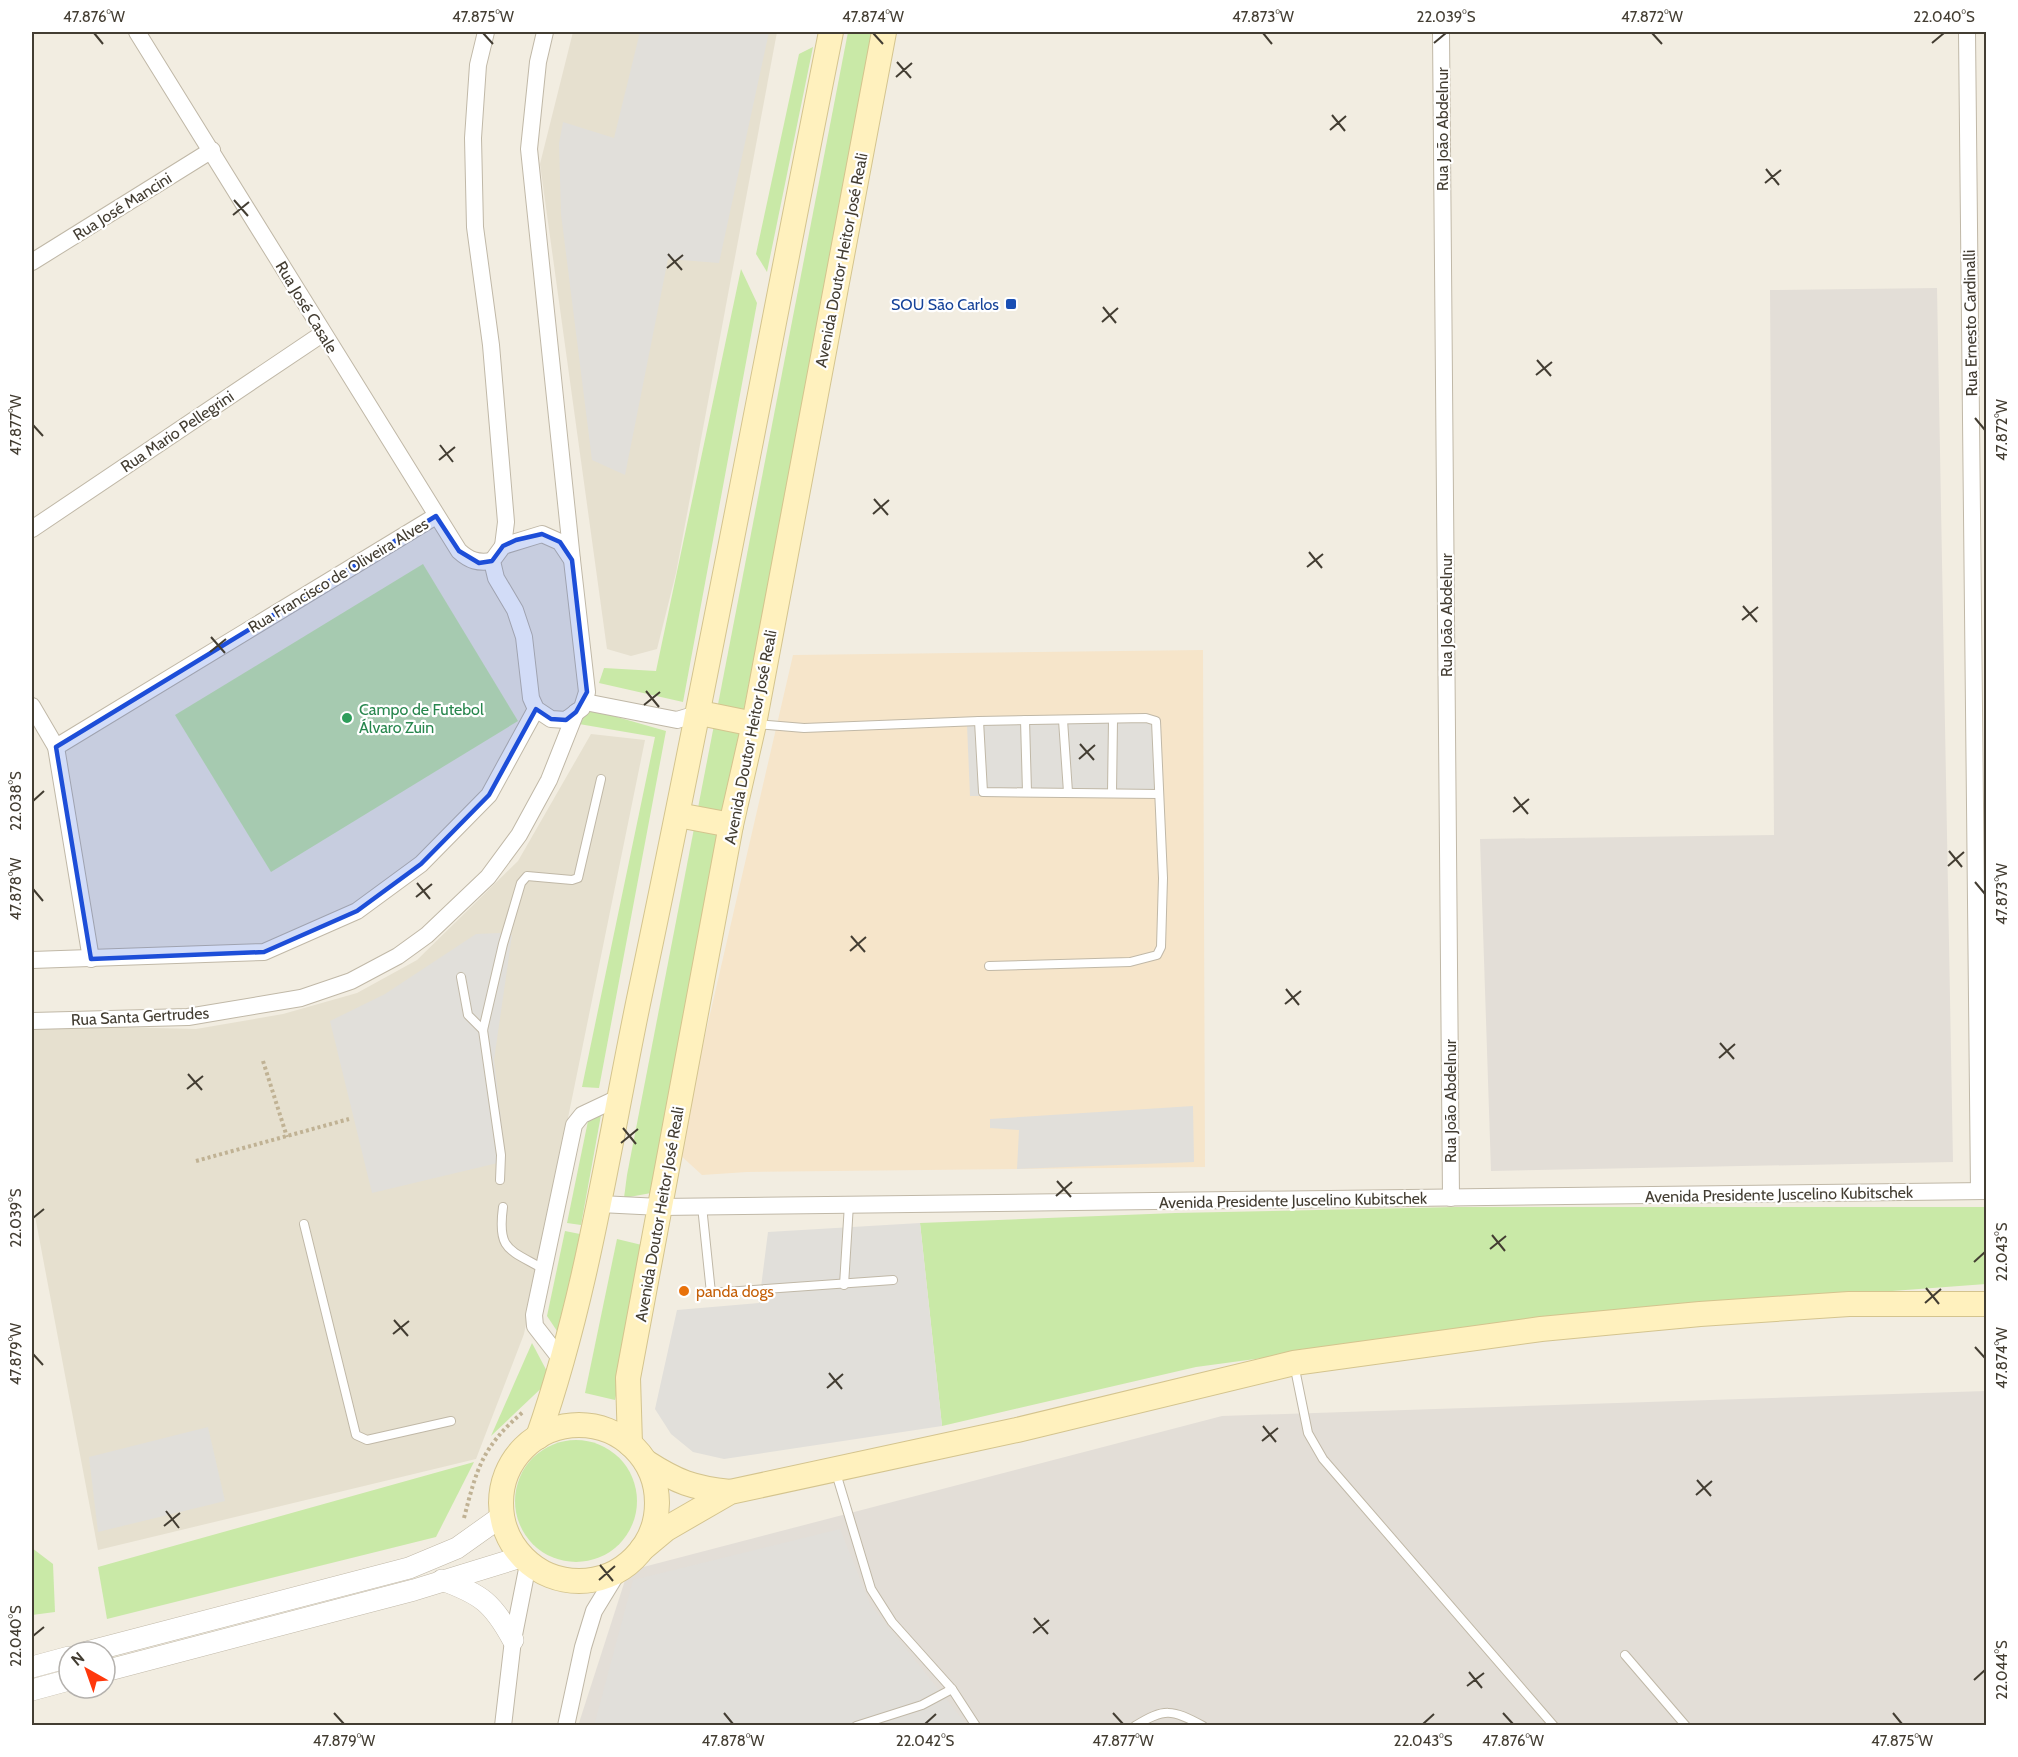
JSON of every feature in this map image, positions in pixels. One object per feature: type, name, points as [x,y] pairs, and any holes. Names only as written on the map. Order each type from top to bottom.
[{"type":"main road","points":[[538,1437],[563,1362],[600,1204],[618,1098],[700,713],[831,32]]},
{"type":"main road","name":"Avenida Doutor Heitor José Reali","points":[[630,1444],[628,1378],[884,32]]},
{"type":"main road","points":[[700,713],[754,724]]},
{"type":"main road","points":[[678,815],[732,825]]},
{"type":"main road","points":[[730,1492],[697,1489],[669,1477],[646,1462],[630,1444],[609,1431],[585,1426],[561,1428],[538,1437],[520,1452],[508,1471],[502,1493],[502,1516],[509,1538],[525,1561],[553,1577],[576,1581],[598,1579],[619,1570],[666,1528],[730,1492],[1017,1430],[1294,1363],[1541,1329],[1700,1314],[1849,1304],[1986,1304]]},
{"type":"main road","points":[[642,1549],[652,1529],[657,1506],[654,1484],[646,1462]]},
{"type":"street","name":"Rua José Casale","points":[[137,32],[436,516],[466,558],[479,563],[492,561]]},
{"type":"street","points":[[486,32],[478,65],[473,138],[475,227],[491,345],[506,522],[503,546]]},
{"type":"street","points":[[545,32],[538,62],[529,149],[587,692],[581,707],[566,720],[551,719],[536,709],[531,698],[524,637],[515,610],[496,578],[492,561],[503,546],[516,540],[542,534],[560,542],[572,560]]},
{"type":"street","name":"Rua João Abdelnur","points":[[1441,32],[1451,1198]]},
{"type":"street","name":"Rua Ernesto Cardinalli","points":[[1967,32],[1983,1191]]},
{"type":"street","name":"Rua José Mancini","points":[[32,262],[212,150]]},
{"type":"street","name":"Rua Mario Pellegrini","points":[[32,529],[322,334]]},
{"type":"street","name":"Rua Francisco de Oliveira Alves","points":[[56,747],[436,516]]},
{"type":"street","points":[[32,706],[56,747],[91,959]]},
{"type":"street","points":[[581,707],[677,720],[700,713]]},
{"type":"street","name":"Rua Santa Gertrudes","points":[[32,1021],[188,1017],[301,998],[351,981],[398,956],[427,934],[481,884],[507,852],[549,780],[581,707]]},
{"type":"street","points":[[32,960],[264,952],[357,910],[422,864],[489,795],[536,709]]},
{"type":"street","points":[[563,1362],[535,1326],[574,1125],[582,1115],[618,1098]]},
{"type":"street","name":"Avenida Presidente Juscelino Kubitschek","points":[[600,1204],[660,1207],[1983,1191]]},
{"type":"street","points":[[117,1644],[409,1568],[457,1548],[502,1516]]},
{"type":"street","points":[[117,1668],[414,1590],[442,1580],[525,1561],[503,1725]]},
{"type":"street","points":[[566,1725],[583,1647],[594,1611],[619,1570]]},
{"type":"street","points":[[442,1580],[483,1597],[498,1614],[513,1640]]},
{"type":"street","points":[[32,1666],[57,1660]]},
{"type":"street","points":[[32,1690],[57,1683]]},
{"type":"lane","points":[[754,724],[804,728],[1025,720],[1146,718],[1156,721],[1163,878],[1161,947],[1158,955],[1130,962],[989,966]]},
{"type":"lane","points":[[1025,720],[1027,792]]},
{"type":"lane","points":[[1063,720],[1068,792]]},
{"type":"lane","points":[[1112,793],[1113,720]]},
{"type":"lane","points":[[979,721],[984,792],[1159,794]]},
{"type":"lane","points":[[500,1180],[501,1155],[483,1030],[503,944],[521,884],[527,876],[572,880],[578,878],[601,779]]},
{"type":"lane","points":[[461,977],[468,1015],[483,1030]]},
{"type":"lane","points":[[844,1285],[849,1204]]},
{"type":"lane","points":[[701,1205],[711,1293],[893,1280]]},
{"type":"lane","points":[[503,1207],[500,1232],[509,1249],[545,1270]]},
{"type":"lane","points":[[304,1224],[356,1435],[367,1440],[451,1421]]},
{"type":"lane","points":[[1294,1363],[1308,1433],[1323,1459],[1554,1725]]},
{"type":"lane","points":[[835,1469],[871,1589],[892,1622],[952,1689],[976,1725]]},
{"type":"lane","points":[[1625,1655],[1686,1725]]},
{"type":"lane","points":[[856,1725],[922,1705],[952,1689]]},
{"type":"lane","points":[[1135,1725],[1157,1712],[1181,1715],[1203,1725]]},
{"type":"path","points":[[263,1061],[287,1137]]},
{"type":"path","points":[[196,1161],[349,1119]]},
{"type":"path","points":[[463,1522],[483,1455],[505,1428],[531,1406]]},
{"type":"highlighted area","points":[[436,516],[459,551],[479,563],[492,561],[503,546],[516,540],[542,534],[560,542],[572,560],[587,692],[576,712],[566,720],[551,719],[536,709],[489,795],[421,864],[357,911],[264,952],[91,959],[56,747]]},
{"type":"shaded area","points":[[573,32],[777,32],[676,573],[657,649],[631,656],[607,649],[540,164]]},
{"type":"shaded area","points":[[640,32],[769,32],[719,263],[668,259],[625,475],[592,460],[561,214],[559,143],[563,122],[614,138]]},
{"type":"shaded area","points":[[1937,288],[1953,1162],[1491,1171],[1480,839],[1774,835],[1770,290]]},
{"type":"shaded area","points":[[1203,650],[1205,1167],[747,1172],[702,1175],[678,1153],[793,655]]},
{"type":"shaded area","points":[[1160,722],[1160,797],[970,796],[967,725]]},
{"type":"shaded area","points":[[591,734],[645,740],[524,1334],[476,1459],[98,1550],[32,1200],[32,1029],[73,1026],[196,1029],[283,1014],[357,993],[417,960],[518,861]]},
{"type":"shaded area","points":[[476,934],[512,935],[494,1060],[506,1161],[372,1193],[330,1021],[385,994]]},
{"type":"shaded area","points":[[1193,1106],[1194,1162],[1017,1169],[1019,1130],[990,1128],[990,1119]]},
{"type":"shaded area","points":[[920,1223],[942,1426],[724,1459],[693,1452],[671,1434],[655,1409],[677,1310],[759,1303],[768,1232]]},
{"type":"shaded area","points":[[1986,1391],[1986,1725],[578,1726],[628,1571],[1222,1416]]},
{"type":"shaded area","points":[[208,1427],[225,1501],[98,1532],[89,1457]]},
{"type":"shaded area","points":[[840,1529],[870,1604],[967,1725],[594,1726],[633,1580]]},
{"type":"green space","points":[[848,32],[874,32],[651,1193],[624,1198],[627,1175]]},
{"type":"green space","points":[[813,47],[767,272],[756,254],[799,54]]},
{"type":"green space","points":[[741,269],[757,303],[683,702],[599,683],[604,668],[656,671]]},
{"type":"green space","name":"Campo de Futebol Álvaro Zuin","points":[[423,564],[518,721],[271,872],[175,715]]},
{"type":"green space","points":[[589,709],[666,731],[599,1088],[582,1087],[655,737],[579,724]]},
{"type":"green space","points":[[601,1115],[581,1225],[567,1223],[588,1121]]},
{"type":"green space","points":[[1457,1207],[1986,1207],[1986,1284],[1599,1313],[1196,1367],[942,1426],[920,1223],[1175,1213]]},
{"type":"green space","points":[[565,1231],[580,1234],[559,1334],[547,1316]]},
{"type":"green space","points":[[617,1239],[646,1246],[615,1400],[585,1393]]},
{"type":"green space","points":[[532,1343],[551,1379],[491,1436]]},
{"type":"green space","points":[[576,1440],[599,1445],[619,1458],[632,1478],[637,1501],[632,1524],[619,1544],[599,1557],[576,1562],[553,1557],[533,1544],[520,1524],[515,1501],[520,1478],[533,1458],[553,1445]]},
{"type":"green space","points":[[474,1462],[436,1537],[107,1619],[98,1567]]},
{"type":"green space","points":[[32,1548],[53,1564],[55,1612],[32,1615]]},
{"type":"place","name":"SOU São Carlos","points":[[1011,304]]},
{"type":"place","name":"Campo de Futebol Álvaro Zuin","points":[[347,718]]},
{"type":"place","name":"panda dogs","points":[[684,1291]]}]
